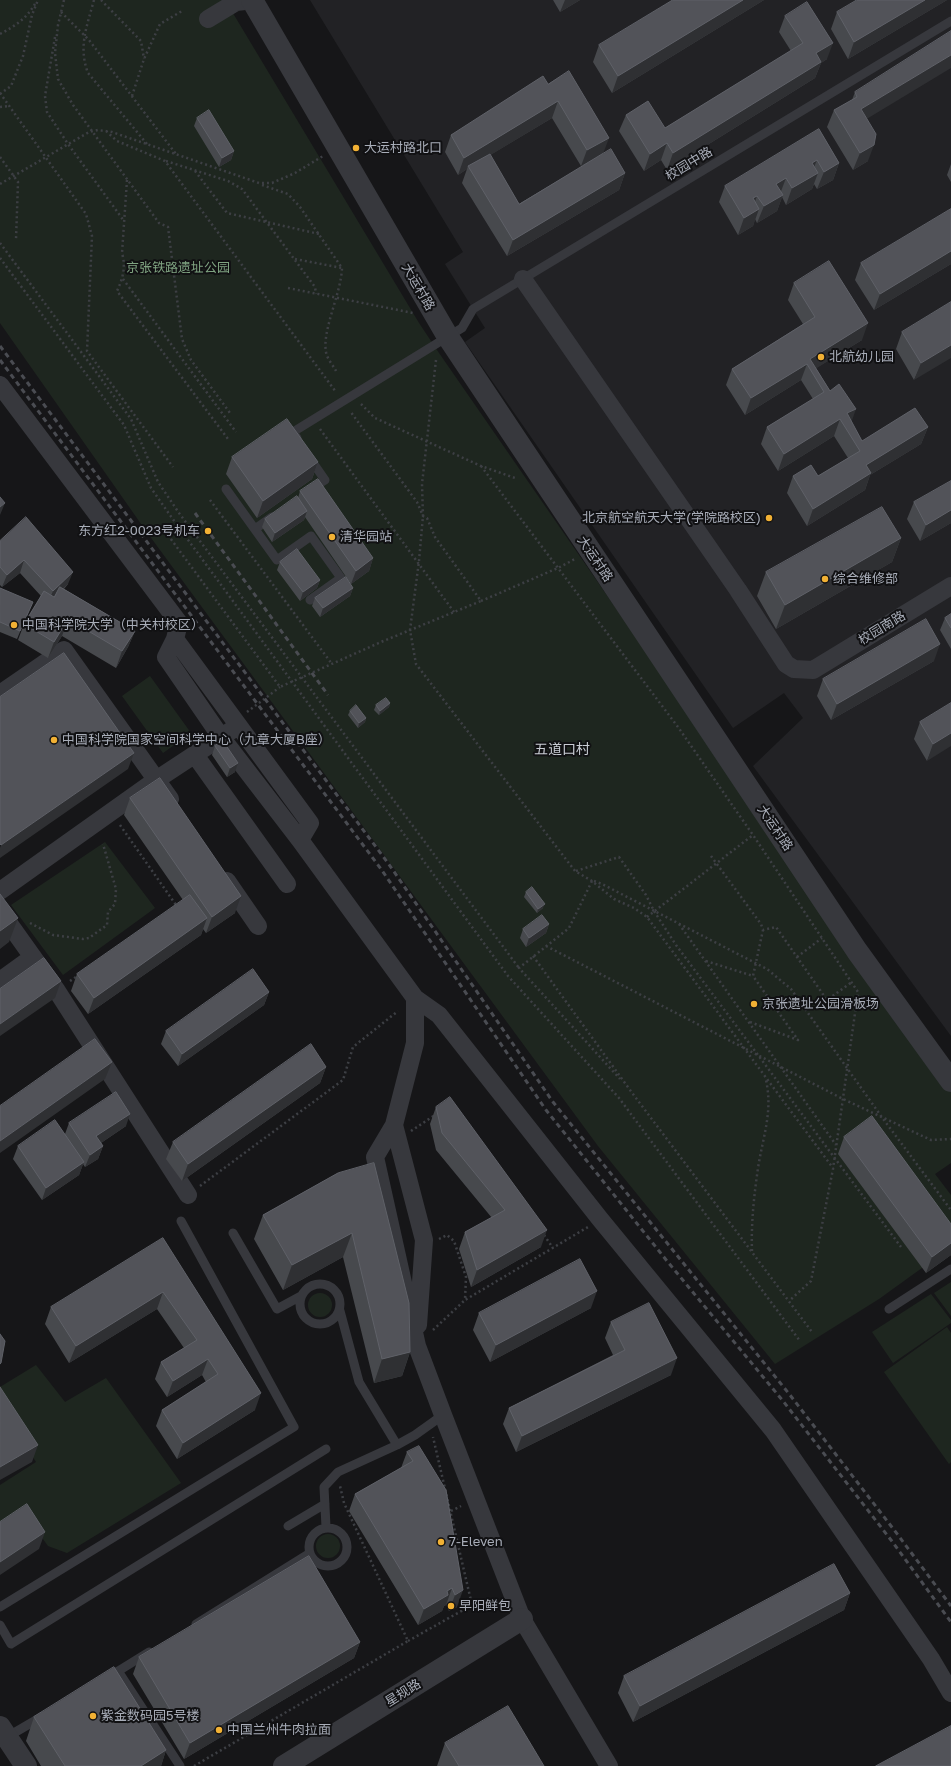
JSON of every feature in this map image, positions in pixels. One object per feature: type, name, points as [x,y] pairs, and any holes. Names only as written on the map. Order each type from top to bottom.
[{"type":"street","points":[[208,19],[236,2],[252,0]]},
{"type":"street","name":"大运村路","points":[[252,0],[336,148],[448,337],[857,951],[951,1080]]},
{"type":"street","name":"校园南路","points":[[523,279],[738,590],[786,664],[794,669],[813,670],[951,586]]},
{"type":"street","points":[[0,385],[179,623],[175,639],[166,657],[221,737],[300,840],[415,998],[439,1015],[600,1219],[773,1430],[932,1659],[951,1693]]},
{"type":"street","points":[[175,639],[242,720],[310,823],[300,840]]},
{"type":"street","points":[[0,694],[64,650],[178,812]]},
{"type":"street","points":[[0,891],[156,780],[221,737],[242,720]]},
{"type":"street","points":[[195,755],[287,884]]},
{"type":"street","points":[[218,869],[258,926]]},
{"type":"street","points":[[0,911],[57,991],[188,1195]]},
{"type":"street","points":[[0,981],[33,957]]},
{"type":"street","points":[[415,998],[416,1043],[394,1125],[375,1157],[417,1346],[436,1419],[522,1619],[610,1766]]},
{"type":"street","points":[[394,1125],[424,1240],[417,1346]]},
{"type":"street","name":"星规路","points":[[284,1766],[522,1619]]},
{"type":"street","points":[[4,1732],[26,1766]]},
{"type":"lane","name":"校园中路","points":[[306,492],[325,480],[293,432],[462,328],[473,309],[951,21]]},
{"type":"lane","points":[[226,489],[278,560],[311,536],[341,578],[310,600]]},
{"type":"lane","points":[[255,529],[281,511]]},
{"type":"lane","points":[[0,1607],[294,1427],[181,1221]]},
{"type":"lane","points":[[233,1233],[277,1309],[301,1296],[312,1284],[328,1284],[340,1295],[340,1311],[359,1382],[397,1445]]},
{"type":"lane","points":[[888,1309],[951,1269]]},
{"type":"lane","points":[[301,1296],[301,1312],[312,1323],[328,1323],[340,1311]]},
{"type":"lane","points":[[326,1527],[324,1487],[338,1472],[397,1445],[436,1419]]},
{"type":"lane","points":[[0,1625],[12,1644],[326,1449]]},
{"type":"lane","points":[[288,1526],[325,1504]]},
{"type":"lane","points":[[326,1527],[341,1532],[348,1545],[343,1560],[330,1567],[315,1562],[308,1549],[313,1534],[326,1527]]},
{"type":"lane","points":[[191,1626],[310,1553]]},
{"type":"lane","points":[[98,1683],[158,1647]]},
{"type":"lane","points":[[118,1671],[180,1766]]},
{"type":"lane","points":[[4,1732],[53,1710]]},
{"type":"path","points":[[0,34],[15,26],[27,16],[38,0]]},
{"type":"path","points":[[38,0],[32,16],[23,56],[11,86],[0,94],[86,214],[92,236],[87,361]]},
{"type":"path","points":[[64,0],[45,96],[47,112],[68,144],[124,221]]},
{"type":"path","points":[[94,0],[85,36],[83,60],[88,73],[147,145]]},
{"type":"path","points":[[101,0],[141,41],[144,59]]},
{"type":"path","points":[[132,96],[144,59],[160,24],[182,11]]},
{"type":"path","points":[[61,12],[85,36],[176,154],[190,160]]},
{"type":"path","points":[[58,25],[55,52],[58,79],[73,105],[159,223],[168,227],[182,339],[191,360],[230,413]]},
{"type":"path","points":[[0,107],[9,106]]},
{"type":"path","points":[[0,184],[92,131],[106,131],[288,194],[300,207],[342,268],[342,280],[325,340],[326,354],[336,371]]},
{"type":"path","points":[[106,131],[117,141],[165,161],[228,181],[242,189],[316,287],[316,294]]},
{"type":"path","points":[[259,184],[272,184],[295,173],[336,148]]},
{"type":"path","points":[[0,157],[18,182],[16,240]]},
{"type":"path","points":[[165,161],[417,502],[423,516],[427,518],[436,537],[481,601]]},
{"type":"path","points":[[195,170],[227,213],[319,234]]},
{"type":"path","points":[[127,179],[122,253],[125,264],[123,278],[118,291],[228,439]]},
{"type":"path","points":[[0,243],[131,419],[158,482],[179,513],[519,968],[630,1090]]},
{"type":"path","points":[[0,258],[124,426],[151,488],[508,976],[619,1098],[800,1341]]},
{"type":"path","points":[[295,259],[342,268]]},
{"type":"path","points":[[123,278],[236,432]]},
{"type":"path","points":[[288,288],[414,313]]},
{"type":"path","points":[[88,352],[173,467]]},
{"type":"path","points":[[436,360],[422,484],[423,516],[410,630],[416,664],[575,871],[592,881],[614,899],[634,908],[646,917],[833,1169]]},
{"type":"path","points":[[360,403],[375,418],[481,466],[515,478]]},
{"type":"path","points":[[319,429],[454,612]]},
{"type":"path","points":[[481,466],[678,727],[754,835],[858,992],[835,1157],[811,1281],[789,1301]]},
{"type":"path","points":[[210,500],[332,664]]},
{"type":"path","points":[[162,527],[280,687]]},
{"type":"path","points":[[242,720],[280,687],[410,630],[558,568],[589,550]]},
{"type":"path","points":[[111,812],[176,905],[170,910]]},
{"type":"path","points":[[646,917],[754,835]]},
{"type":"path","points":[[28,922],[53,935],[83,939],[88,938],[107,925],[108,912],[115,904],[116,889],[103,844]]},
{"type":"path","points":[[710,856],[763,930],[757,964],[753,976]]},
{"type":"path","points":[[575,871],[619,857],[646,895],[654,911],[676,945],[835,1157],[901,1248]]},
{"type":"path","points":[[519,968],[569,928],[592,881]]},
{"type":"path","points":[[592,881],[602,884],[678,922],[767,969],[791,989],[881,1116],[951,1210]]},
{"type":"path","points":[[678,922],[836,1146]]},
{"type":"path","points":[[763,930],[776,927],[827,1000],[852,982]]},
{"type":"path","points":[[797,956],[822,938]]},
{"type":"path","points":[[546,946],[741,1044],[781,1067],[931,1140],[951,1139]]},
{"type":"path","points":[[533,956],[630,1090],[812,1332]]},
{"type":"path","points":[[705,961],[753,976],[798,1040],[749,1022]]},
{"type":"path","points":[[57,991],[82,973]]},
{"type":"path","points":[[188,1195],[344,1080],[353,1047],[415,998]]},
{"type":"path","points":[[752,1251],[751,1222],[758,1166],[768,1123],[770,1096],[766,1078]]},
{"type":"path","points":[[394,1125],[411,1131],[441,1111]]},
{"type":"path","points":[[417,1346],[465,1300],[600,1219]]},
{"type":"path","points":[[540,1229],[553,1248]]},
{"type":"path","points":[[424,1240],[434,1242],[447,1235],[454,1241],[466,1277],[465,1300]]},
{"type":"path","points":[[194,1766],[472,1605],[436,1419]]},
{"type":"path","points":[[338,1472],[344,1503],[408,1641]]},
{"type":"shaded area","name":"北京航空航天大学(学院路校区)","points":[[310,0],[951,0],[951,1036],[753,766],[803,718],[784,693],[733,728],[465,342],[485,328],[445,264],[463,252]]},
{"type":"green space","name":"京张铁路遗址公园","points":[[0,0],[225,0],[419,323],[951,1092],[951,1163],[935,1174],[951,1195],[951,1247],[879,1299],[775,1364],[598,1146],[146,531],[0,323]]},
{"type":"green space","points":[[150,676],[191,733],[163,753],[122,696]]},
{"type":"green space","points":[[105,842],[155,908],[63,975],[11,905]]},
{"type":"green space","points":[[951,1282],[951,1316],[934,1293]]},
{"type":"green space","points":[[320,1293],[329,1296],[332,1305],[329,1314],[320,1317],[311,1314],[308,1305],[311,1296]]},
{"type":"green space","points":[[931,1294],[951,1320],[951,1323],[893,1363],[872,1332]]},
{"type":"green space","points":[[947,1327],[951,1333],[951,1462],[949,1464],[884,1372]]},
{"type":"green space","points":[[36,1365],[65,1402],[106,1378],[181,1483],[67,1553],[48,1546],[23,1511],[0,1526],[0,1485],[36,1462],[0,1404],[0,1387]]},
{"type":"green space","points":[[328,1534],[337,1537],[340,1546],[337,1555],[328,1558],[319,1555],[316,1546],[319,1537]]},
{"type":"building","points":[[673,0],[743,0],[618,76],[599,45]]},
{"type":"building","points":[[857,0],[925,0],[854,42],[837,12]]},
{"type":"building","points":[[807,2],[833,43],[816,53],[821,62],[673,153],[667,143],[650,154],[626,115],[648,101],[665,128],[803,43],[785,16]]},
{"type":"building","points":[[951,31],[951,55],[861,109],[876,134],[874,145],[860,153],[834,110],[857,97],[855,92]]},
{"type":"building","points":[[569,71],[609,138],[587,150],[558,101],[464,158],[451,135],[543,76],[548,84]]},
{"type":"building","points":[[209,110],[234,151],[222,158],[197,118]]},
{"type":"building","points":[[819,129],[839,163],[824,172],[817,160],[812,163],[818,173],[792,188],[786,178],[776,184],[783,195],[764,206],[757,196],[753,198],[759,209],[744,218],[725,186]]},
{"type":"building","points":[[611,149],[625,173],[513,240],[468,166],[490,154],[519,204]]},
{"type":"building","points":[[951,209],[951,251],[880,294],[861,263]]},
{"type":"building","points":[[829,261],[868,323],[810,359],[830,391],[839,384],[856,409],[847,413],[862,441],[915,408],[928,427],[866,465],[871,473],[813,509],[793,476],[811,465],[818,476],[860,451],[840,419],[784,454],[767,427],[824,392],[807,364],[751,398],[732,369],[815,317],[794,283]]},
{"type":"building","points":[[951,302],[951,345],[921,363],[902,332]]},
{"type":"building","points":[[287,419],[318,462],[263,501],[232,457]]},
{"type":"building","points":[[318,479],[373,558],[356,571],[300,491]]},
{"type":"building","points":[[951,481],[951,510],[926,525],[914,502]]},
{"type":"building","points":[[297,496],[307,511],[275,533],[265,519]]},
{"type":"building","points":[[0,497],[5,503],[0,507]]},
{"type":"building","points":[[882,507],[901,538],[785,605],[766,572]]},
{"type":"building","points":[[26,517],[73,572],[53,591],[24,560],[7,575],[0,567],[0,541]]},
{"type":"building","points":[[297,549],[320,580],[303,592],[280,562]]},
{"type":"building","points":[[346,577],[353,588],[323,608],[315,598]]},
{"type":"building","points":[[60,587],[135,631],[122,651],[68,619],[54,642],[24,624],[44,591],[54,597]]},
{"type":"building","name":"中国科学院大学（中关村校区）","points":[[0,588],[33,602],[20,631],[0,622]]},
{"type":"building","points":[[951,614],[951,628],[945,618]]},
{"type":"building","points":[[926,619],[940,644],[837,704],[823,679]]},
{"type":"building","name":"中国科学院国家空间科学中心（九章大厦B座）","points":[[64,653],[134,753],[1,845],[0,697]]},
{"type":"building","points":[[386,698],[390,703],[380,711],[376,705]]},
{"type":"building","points":[[951,703],[951,733],[933,744],[920,722]]},
{"type":"building","points":[[356,705],[366,718],[359,723],[350,711]]},
{"type":"building","points":[[223,741],[238,763],[230,768],[215,746]]},
{"type":"building","points":[[160,778],[241,896],[212,917],[130,798]]},
{"type":"building","points":[[532,887],[545,904],[538,909],[526,892]]},
{"type":"building","points":[[0,894],[18,918],[0,931]]},
{"type":"building","points":[[190,895],[207,918],[94,998],[77,974]]},
{"type":"building","points":[[542,915],[549,924],[529,938],[523,929]]},
{"type":"building","points":[[44,958],[61,981],[0,1024],[0,989]]},
{"type":"building","points":[[253,969],[269,992],[182,1054],[166,1031]]},
{"type":"building","points":[[95,1039],[112,1062],[0,1141],[0,1106]]},
{"type":"building","points":[[311,1044],[326,1067],[188,1164],[173,1142]]},
{"type":"building","points":[[116,1092],[130,1114],[96,1136],[103,1146],[90,1155],[69,1123]]},
{"type":"building","points":[[450,1097],[547,1230],[477,1270],[465,1232],[505,1210],[442,1133],[436,1107]]},
{"type":"building","points":[[872,1116],[951,1224],[951,1243],[932,1257],[844,1137]]},
{"type":"building","points":[[55,1120],[84,1162],[46,1188],[18,1146]]},
{"type":"building","points":[[374,1163],[409,1303],[410,1352],[382,1359],[352,1233],[292,1265],[263,1215],[338,1173]]},
{"type":"building","points":[[163,1238],[261,1393],[183,1443],[162,1410],[218,1374],[208,1359],[173,1381],[161,1362],[197,1340],[163,1292],[76,1346],[51,1307]]},
{"type":"building","points":[[580,1259],[597,1291],[496,1345],[479,1313]]},
{"type":"building","points":[[649,1303],[677,1358],[522,1436],[509,1408],[625,1350],[611,1322]]},
{"type":"building","points":[[0,1334],[5,1341],[0,1364]]},
{"type":"building","points":[[0,1387],[38,1445],[0,1467]]},
{"type":"building","points":[[419,1446],[446,1490],[463,1590],[455,1595],[452,1588],[447,1591],[448,1595],[424,1609],[355,1494],[413,1461],[407,1452]]},
{"type":"building","points":[[27,1504],[45,1532],[0,1562],[0,1522]]},
{"type":"building","points":[[309,1556],[360,1642],[190,1743],[139,1657]]},
{"type":"building","points":[[834,1564],[850,1593],[640,1706],[624,1676]]},
{"type":"building","name":"紫金数码园5号楼","points":[[114,1667],[166,1750],[141,1766],[65,1766],[34,1717]]},
{"type":"building","points":[[508,1706],[544,1766],[459,1766],[445,1743]]},
{"type":"building","points":[[951,1726],[951,1766],[876,1766]]},
{"type":"railway","points":[[0,346],[388,863],[553,1102],[790,1395],[951,1606]]},
{"type":"railway","points":[[0,360],[381,869],[546,1110],[667,1261],[783,1401],[891,1540],[951,1622]]},
{"type":"railway","points":[[195,513],[328,695]]},
{"type":"place","name":"大运村路北口","points":[[356,148]]},
{"type":"place","name":"北航幼儿园","points":[[821,357]]},
{"type":"place","name":"北京航空航天大学(学院路校区)","points":[[769,518]]},
{"type":"place","name":"东方红2-0023号机车","points":[[208,531]]},
{"type":"place","name":"清华园站","points":[[332,537]]},
{"type":"place","name":"综合维修部","points":[[825,579]]},
{"type":"place","name":"中国科学院大学（中关村校区）","points":[[14,625]]},
{"type":"place","name":"中国科学院国家空间科学中心（九章大厦B座）","points":[[54,740]]},
{"type":"place","name":"京张遗址公园滑板场","points":[[754,1004]]},
{"type":"place","name":"7-Eleven","points":[[441,1542]]},
{"type":"place","name":"早阳鲜包","points":[[451,1606]]},
{"type":"place","name":"紫金数码园5号楼","points":[[93,1716]]},
{"type":"place","name":"中国兰州牛肉拉面","points":[[219,1730]]},
{"type":"district","name":"五道口村","points":[[562,750]]}]
